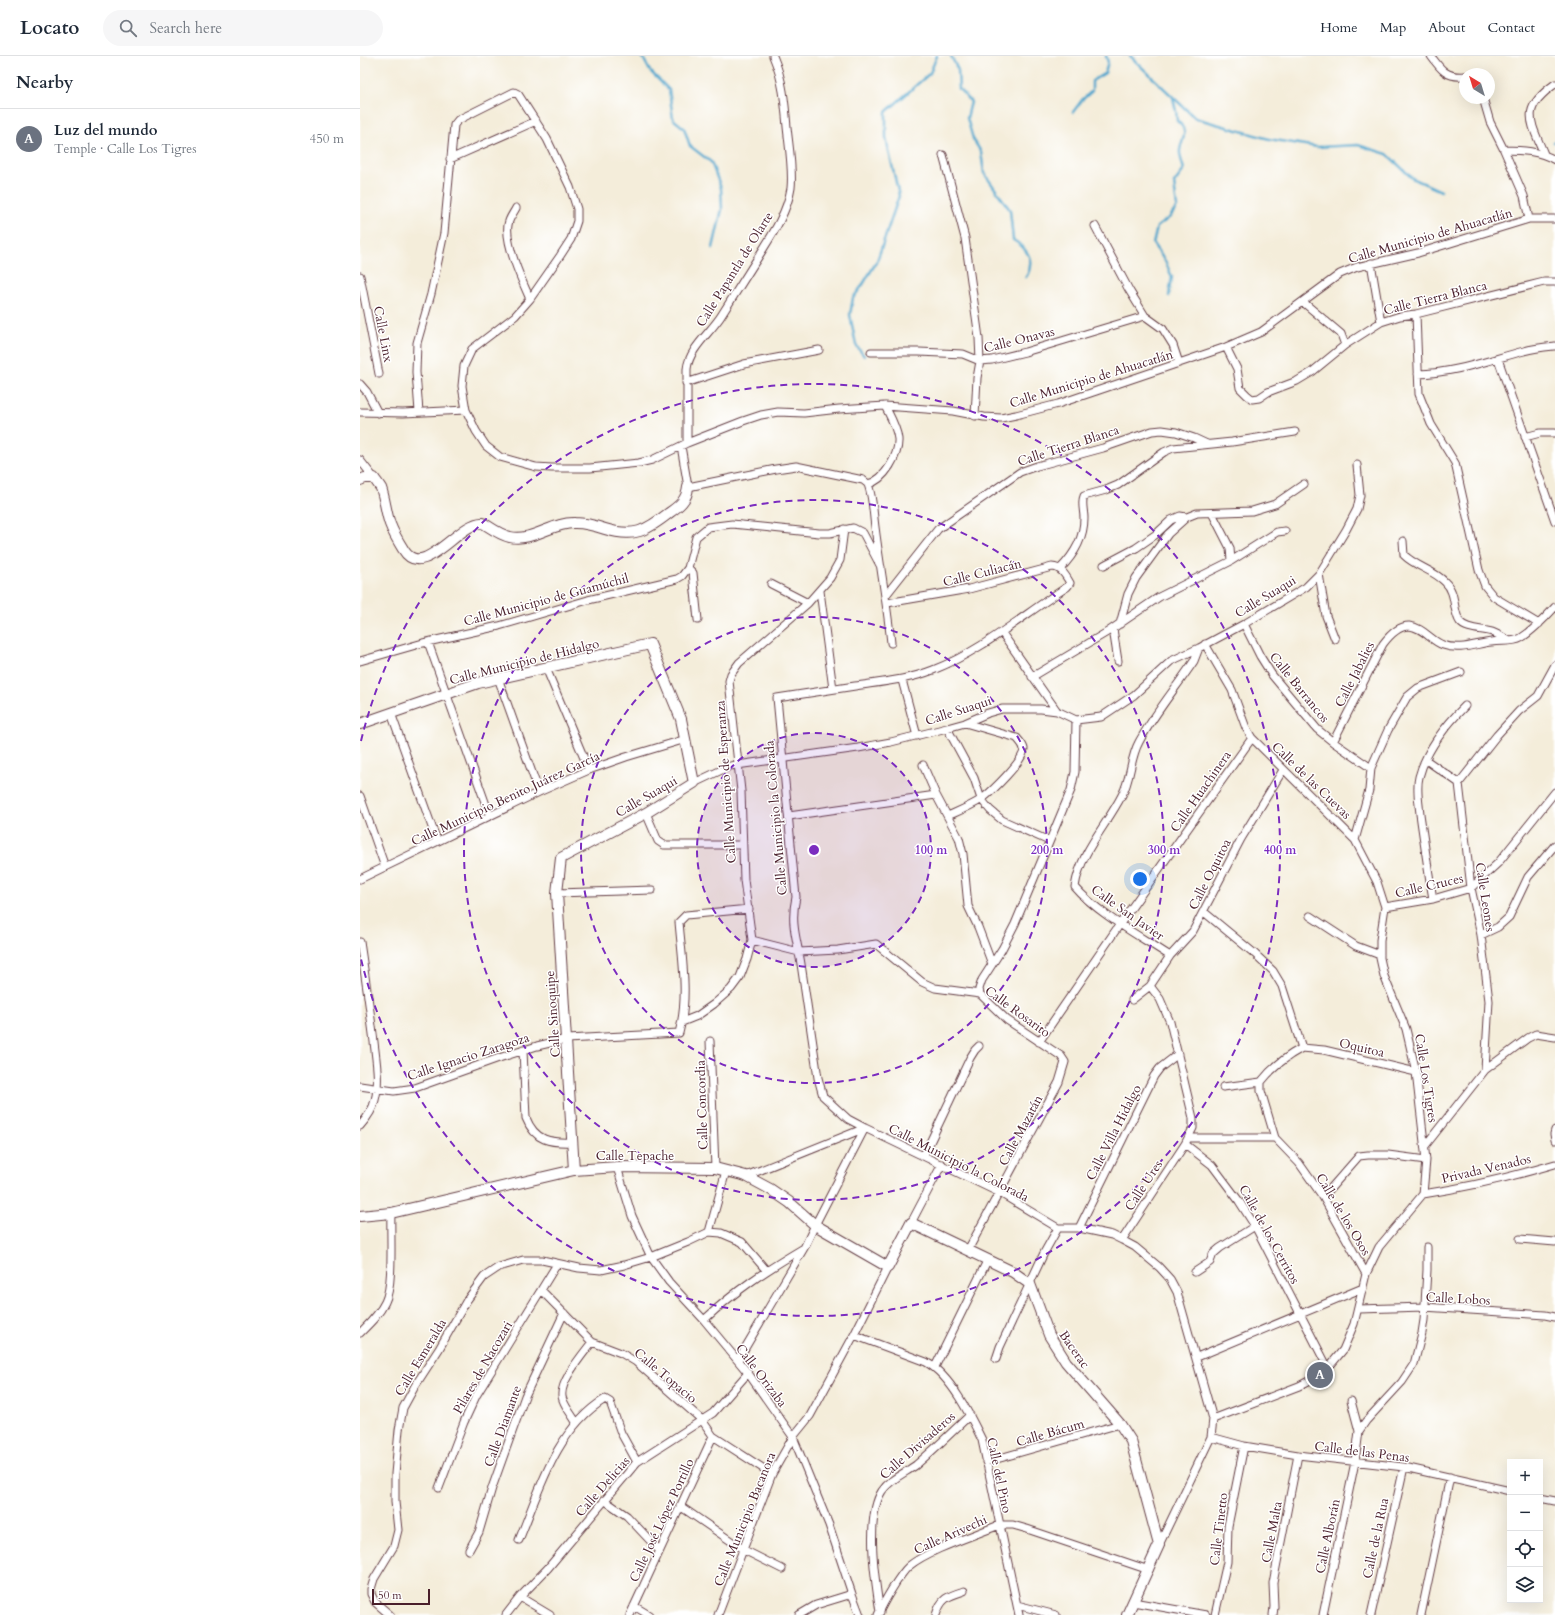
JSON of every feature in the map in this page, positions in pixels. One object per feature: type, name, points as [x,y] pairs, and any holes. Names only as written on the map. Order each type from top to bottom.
[{"type":"street","name":"Calle Papantla de Olarte","points":[[688,487],[684,445],[686,383],[690,357],[720,318],[772,235],[789,198],[791,187],[791,164],[784,97],[782,80],[773,56]]},
{"type":"street","points":[[1431,56],[1439,67],[1447,74],[1455,77],[1459,77]]},
{"type":"street","points":[[1544,154],[1530,122],[1532,107],[1544,92],[1555,84]]},
{"type":"street","name":"Calle Municipio de Ahuacatlán","points":[[450,159],[454,125],[458,120],[514,92],[518,94],[547,139],[570,187],[577,209],[577,220],[575,230],[564,251],[530,299],[515,316],[475,346],[467,358],[462,386],[466,410],[481,439],[494,453],[500,457],[536,466],[570,468],[623,465],[652,460],[743,421],[769,413],[804,413],[885,406],[926,408],[953,411],[975,416],[1001,418],[1016,415],[1058,404],[1226,347],[1261,332],[1340,274],[1356,267],[1418,253],[1529,219],[1555,219]]},
{"type":"street","points":[[1485,104],[1490,122],[1524,196],[1529,219]]},
{"type":"street","points":[[419,412],[416,372],[417,343],[430,300],[444,233],[450,159],[536,121]]},
{"type":"street","points":[[1504,150],[1518,150],[1544,154],[1555,160]]},
{"type":"street","points":[[943,155],[966,244],[979,338],[980,361],[977,378],[975,416]]},
{"type":"street","points":[[516,208],[510,217],[508,226],[509,239],[522,281],[530,299]]},
{"type":"street","points":[[1095,226],[1129,290],[1146,316],[1163,329],[1173,345],[1179,363]]},
{"type":"street","points":[[1372,263],[1382,322]]},
{"type":"street","name":"Calle Linx","points":[[360,276],[379,374]]},
{"type":"street","name":"Calle Tierra Blanca","points":[[1226,347],[1237,369],[1240,388],[1252,399],[1259,398],[1268,392],[1297,381],[1312,372],[1345,345],[1382,322],[1400,316],[1416,314],[1544,282],[1555,282]]},
{"type":"street","points":[[1303,302],[1341,334],[1345,345]]},
{"type":"street","points":[[1416,314],[1419,394],[1430,424],[1455,463],[1479,570],[1485,586],[1494,597],[1539,624]]},
{"type":"street","name":"Calle Onavas","points":[[871,352],[963,354],[980,361],[1007,357],[1146,316]]},
{"type":"street","points":[[1418,374],[1435,374],[1498,359],[1526,350],[1555,346]]},
{"type":"street","points":[[686,383],[744,364],[819,350]]},
{"type":"street","points":[[1498,359],[1555,521]]},
{"type":"street","points":[[360,384],[367,392],[378,413]]},
{"type":"street","points":[[360,460],[380,488],[390,524],[403,550],[414,559],[420,560],[479,523],[483,523],[511,537],[525,536],[555,526],[576,523],[586,524],[621,534],[638,533],[657,522],[680,504],[685,499],[688,487],[776,469],[796,466],[866,482],[875,482],[888,468],[896,452],[898,439],[893,422],[885,406]]},
{"type":"street","points":[[360,412],[378,413],[466,410]]},
{"type":"street","name":"Calle Tierra Blanca","points":[[886,596],[938,529],[1020,472],[1103,448],[1152,431],[1162,430],[1176,432],[1207,444]]},
{"type":"street","points":[[820,591],[833,690],[902,680],[944,665],[1002,632],[1070,584],[1060,569],[1073,554],[1083,531],[1084,517],[1082,499],[1084,496],[1118,486],[1169,450],[1294,432]]},
{"type":"street","points":[[1525,437],[1540,433],[1555,433]]},
{"type":"street","name":"Calle Suaqui","points":[[561,858],[646,813],[694,783],[723,768],[738,764],[858,748],[917,736],[965,723],[988,713],[1002,709],[1041,709],[1057,711],[1076,720],[1101,717],[1134,695],[1171,661],[1244,624],[1306,587],[1319,574],[1346,530],[1357,508],[1360,495],[1357,465]]},
{"type":"street","points":[[360,480],[365,478],[374,478]]},
{"type":"street","points":[[866,482],[872,494],[874,525],[886,596],[891,643]]},
{"type":"street","points":[[1120,624],[1128,594],[1136,578],[1168,534],[1187,517],[1197,513],[1252,511],[1275,504],[1304,484]]},
{"type":"street","points":[[1212,513],[1230,548],[1231,561]]},
{"type":"street","points":[[1104,565],[1136,548],[1155,535],[1171,520],[1180,516],[1187,517]]},
{"type":"street","points":[[698,620],[693,573],[692,570],[688,568],[694,541],[698,534],[708,527],[732,524],[830,533],[853,528],[863,533],[881,567]]},
{"type":"street","name":"Calle Municipio de Esperanza","points":[[682,1022],[697,1016],[731,989],[740,978],[752,940],[744,880],[741,791],[730,681],[731,674],[738,663],[820,591],[837,569],[840,560],[844,529]]},
{"type":"street","points":[[1032,677],[1113,629],[1159,597],[1231,561],[1277,532],[1285,531]]},
{"type":"street","points":[[1403,541],[1404,555],[1446,582],[1452,590],[1460,622],[1465,626],[1491,632],[1508,640]]},
{"type":"street","name":"Calle Culiacán","points":[[887,603],[968,589],[1052,567],[1058,567],[1060,569]]},
{"type":"street","name":"Calle Municipio de Guamúchil","points":[[360,661],[428,642],[499,626],[588,600],[677,579],[682,576],[688,568]]},
{"type":"street","points":[[1319,574],[1326,616],[1335,639]]},
{"type":"street","points":[[771,584],[808,603]]},
{"type":"street","name":"Calle Jabalies","points":[[1333,742],[1383,644],[1391,634],[1400,628],[1408,626],[1416,627],[1437,643],[1457,648],[1490,642],[1508,640],[1514,641],[1521,638],[1539,624],[1555,607]]},
{"type":"street","name":"Calle Barrancos","points":[[1244,624],[1260,656],[1272,675],[1317,729],[1371,768]]},
{"type":"street","points":[[1113,629],[1118,661]]},
{"type":"street","points":[[1002,632],[1057,711]]},
{"type":"street","points":[[428,642],[490,816]]},
{"type":"street","name":"Calle Municipio de Hidalgo","points":[[361,721],[391,713],[446,693],[498,678],[650,644],[677,707],[686,739]]},
{"type":"street","points":[[1202,646],[1232,690],[1246,728],[1252,738]]},
{"type":"street","name":"Calle San Javier","points":[[1170,956],[1120,924],[1084,898],[1075,886],[1076,877],[1083,861],[1095,838],[1123,793],[1138,743],[1194,661],[1202,646]]},
{"type":"street","points":[[1426,760],[1459,783],[1497,735],[1519,711],[1538,696],[1555,665]]},
{"type":"street","points":[[546,668],[589,770]]},
{"type":"street","points":[[1355,840],[1369,790],[1371,768],[1388,730],[1407,697],[1418,688],[1461,672]]},
{"type":"street","points":[[498,678],[539,792]]},
{"type":"street","points":[[902,680],[917,736]]},
{"type":"street","name":"Calle Municipio la Colorada","points":[[833,690],[777,698],[796,897],[792,911],[793,925],[799,952],[818,1078],[823,1096],[848,1119],[1000,1193],[1058,1228]]},
{"type":"street","points":[[1433,899],[1418,797],[1418,778],[1432,747],[1449,722],[1464,706]]},
{"type":"street","points":[[391,713],[437,841]]},
{"type":"street","points":[[980,994],[979,989],[982,980],[1002,949],[1015,924],[1072,784],[1075,765],[1076,720]]},
{"type":"street","points":[[948,816],[982,799],[998,784],[1021,758],[1024,750],[1022,743],[1017,738],[965,723]]},
{"type":"street","points":[[947,728],[974,778],[982,799],[990,810],[1002,820],[1049,841]]},
{"type":"street","name":"Calle de las Cuevas","points":[[1252,738],[1355,840]]},
{"type":"street","name":"Calle Huachinera","points":[[1039,1042],[1120,924],[1252,738]]},
{"type":"street","points":[[686,739],[694,783]]},
{"type":"street","name":"Calle Municipio Benito Juárez García","points":[[360,879],[539,792],[589,770],[686,739]]},
{"type":"street","points":[[923,765],[936,795],[959,838],[963,854],[968,906],[978,927],[992,964]]},
{"type":"street","name":"Calle Oquitoa","points":[[1132,1000],[1150,986],[1170,956],[1193,931],[1241,839],[1283,770]]},
{"type":"street","name":"Calle Leones","points":[[1459,783],[1471,888],[1480,935],[1488,1001],[1485,1070]]},
{"type":"street","name":"Calle Cruces","points":[[1385,907],[1433,899],[1471,888],[1498,863],[1555,792]]},
{"type":"street","points":[[789,816],[936,795]]},
{"type":"street","points":[[360,796],[384,867]]},
{"type":"street","points":[[646,813],[658,841],[664,845],[742,845]]},
{"type":"street","name":"Calle Los Tigres","points":[[1355,840],[1377,882],[1385,907],[1380,940],[1380,955],[1384,976],[1406,1029],[1416,1072],[1426,1160],[1423,1194]]},
{"type":"street","points":[[1480,935],[1498,927],[1509,917],[1528,877],[1555,845]]},
{"type":"street","name":"Calle Sinoquipe","points":[[561,858],[557,893],[574,1170]]},
{"type":"street","points":[[557,893],[652,890]]},
{"type":"street","points":[[682,1022],[684,992],[679,922],[686,915],[749,909]]},
{"type":"street","points":[[1204,912],[1255,954],[1273,971],[1282,986],[1302,1048],[1287,1056],[1273,1068],[1261,1082],[1223,1087]]},
{"type":"street","points":[[1310,916],[1356,946],[1380,955]]},
{"type":"street","name":"Calle Rosarito","points":[[752,940],[799,952],[838,950],[876,944],[922,982],[935,988],[980,994],[1007,1020],[1061,1056],[1065,1062]]},
{"type":"street","points":[[360,942],[376,1061],[376,1088],[373,1107],[368,1117],[360,1126]]},
{"type":"street","points":[[1150,986],[1160,999],[1170,1022],[1178,1054],[1193,1118],[1193,1128],[1187,1141],[1275,1138]]},
{"type":"street","name":"Calle Ignacio Zaragoza","points":[[360,1086],[394,1091],[415,1088],[523,1050],[567,1039],[679,1033],[682,1022]]},
{"type":"street","points":[[1425,1146],[1485,1070],[1528,1038],[1536,1034],[1555,1037]]},
{"type":"street","name":"Calle Concordia","points":[[710,1041],[715,1168]]},
{"type":"street","points":[[924,1155],[970,1058],[979,1046]]},
{"type":"street","name":"Oquitoa","points":[[1302,1048],[1324,1050],[1416,1072]]},
{"type":"street","points":[[523,1050],[526,1118],[530,1127],[535,1133],[545,1140],[555,1143],[572,1142]]},
{"type":"street","name":"Calle Villa Hidalgo","points":[[1078,1228],[1154,1076],[1160,1068],[1178,1054]]},
{"type":"street","name":"Calle Mazatán","points":[[968,1250],[1000,1193],[1058,1082],[1065,1062]]},
{"type":"street","name":"Calle de los Osos","points":[[1261,1082],[1261,1091],[1275,1138],[1299,1163],[1323,1197],[1366,1274]]},
{"type":"street","points":[[746,1176],[865,1128]]},
{"type":"street","points":[[738,1360],[804,1248],[865,1128]]},
{"type":"street","name":"Calle de los Cerritos","points":[[1187,1141],[1212,1165],[1229,1186],[1255,1226],[1328,1368]]},
{"type":"street","name":"Calle Ures","points":[[1122,1240],[1187,1141]]},
{"type":"street","points":[[1323,1197],[1359,1156],[1368,1154],[1388,1155],[1426,1160]]},
{"type":"street","points":[[888,1267],[942,1164]]},
{"type":"street","name":"Privada Venados","points":[[1423,1194],[1504,1179],[1555,1164]]},
{"type":"street","name":"Calle Tepache","points":[[360,1216],[391,1213],[574,1170],[617,1167],[715,1168],[746,1176],[770,1189],[789,1202],[815,1225],[888,1267]]},
{"type":"street","name":"Calle Orizaba","points":[[617,1167],[632,1216],[651,1257],[669,1282],[738,1360],[793,1437],[829,1524],[860,1615]]},
{"type":"street","points":[[726,1171],[709,1232],[721,1233],[742,1242],[766,1270]]},
{"type":"street","points":[[1213,1419],[1299,1386],[1316,1377],[1328,1368],[1343,1350],[1354,1324],[1366,1274],[1379,1247],[1423,1194]]},
{"type":"street","points":[[360,1333],[378,1315],[386,1301],[390,1269],[391,1213]]},
{"type":"street","points":[[911,1223],[988,1259],[1013,1272],[1030,1284]]},
{"type":"street","points":[[1195,1272],[1210,1262],[1214,1254],[1220,1248],[1255,1226]]},
{"type":"street","points":[[996,1359],[1000,1347],[1044,1253],[1058,1228],[1078,1228],[1112,1235],[1122,1240],[1134,1247],[1159,1267],[1170,1279],[1178,1292],[1213,1419],[1211,1437],[1127,1615]]},
{"type":"street","name":"Calle Esmeralda","points":[[390,1615],[375,1602],[371,1594],[371,1589],[374,1579],[394,1546],[398,1530],[395,1502],[395,1474],[399,1430],[403,1408],[467,1300],[484,1277],[499,1268],[523,1260],[542,1260],[579,1268],[601,1270],[651,1257],[709,1232]]},
{"type":"street","points":[[1520,1239],[1555,1242]]},
{"type":"street","points":[[1359,1431],[1366,1421],[1402,1382],[1414,1364],[1422,1333],[1427,1270],[1427,1247]]},
{"type":"street","points":[[704,1320],[727,1298],[766,1270],[804,1248]]},
{"type":"street","points":[[935,1367],[988,1259]]},
{"type":"street","name":"Pilares de Nacozari","points":[[439,1488],[464,1422],[476,1396],[557,1264]]},
{"type":"street","name":"Calle Municipio Bacanora","points":[[718,1615],[772,1474],[793,1437],[810,1416],[854,1335],[888,1267]]},
{"type":"street","name":"Bacerac","points":[[1030,1284],[1049,1335],[1066,1362],[1120,1424],[1131,1441],[1159,1545]]},
{"type":"street","points":[[1197,1357],[1363,1288]]},
{"type":"street","name":"Calle Topacio","points":[[541,1290],[592,1342],[621,1353],[636,1362],[702,1420],[713,1436]]},
{"type":"street","name":"Calle Lobos","points":[[1358,1309],[1424,1307],[1545,1315],[1555,1317]]},
{"type":"street","name":"Calle Diamante","points":[[469,1550],[479,1532],[524,1396],[564,1313]]},
{"type":"street","name":"Calle del Pino","points":[[854,1335],[926,1362],[935,1367],[944,1377],[970,1415],[982,1440],[1019,1615]]},
{"type":"street","points":[[576,1422],[562,1399],[562,1392],[573,1368],[592,1342]]},
{"type":"street","name":"Calle Delicias","points":[[506,1615],[520,1597],[548,1568],[637,1462],[714,1412],[748,1373]]},
{"type":"street","points":[[519,1540],[556,1453],[576,1422],[605,1399],[610,1402],[621,1433],[637,1462]]},
{"type":"street","points":[[1351,1401],[1359,1431]]},
{"type":"street","name":"Calle Divisaderos","points":[[879,1613],[874,1570],[872,1532],[877,1500],[890,1482],[930,1454],[970,1415]]},
{"type":"street","name":"Calle Bácum","points":[[986,1462],[1120,1424]]},
{"type":"street","name":"Calle Alborán","points":[[1322,1615],[1355,1462],[1359,1431]]},
{"type":"street","points":[[713,1436],[772,1474]]},
{"type":"street","name":"Calle José López Portillo","points":[[630,1615],[713,1436]]},
{"type":"street","name":"Calle de las Penas","points":[[1211,1437],[1244,1446],[1298,1455],[1404,1467],[1507,1490]]},
{"type":"street","name":"Calle Tinetto","points":[[1215,1615],[1228,1562],[1228,1526],[1244,1446]]},
{"type":"street","name":"Calle Malta","points":[[1273,1615],[1273,1583],[1298,1455]]},
{"type":"street","name":"Calle de la Rua","points":[[1371,1615],[1404,1467]]},
{"type":"street","points":[[1421,1615],[1450,1477]]},
{"type":"street","points":[[1543,1499],[1555,1501]]},
{"type":"street","points":[[604,1500],[627,1516],[660,1550]]},
{"type":"street","points":[[680,1506],[744,1550],[782,1569]]},
{"type":"street","name":"Calle Arivechi","points":[[879,1613],[894,1586],[908,1567],[922,1557],[999,1525],[1012,1525],[1027,1529],[1149,1570]]},
{"type":"street","points":[[936,1615],[940,1604],[946,1597],[964,1590]]},
{"type":"street","points":[[799,1615],[816,1605],[852,1594]]},
{"type":"street","points":[[520,1597],[550,1615]]},
{"type":"street","points":[[1133,1602],[1206,1615]]},
{"type":"street","points":[[1017,1605],[1056,1615]]},
{"type":"street","points":[[634,1606],[650,1615]]},
{"type":"waterway","points":[[642,56],[650,71],[669,90],[673,119],[684,128],[690,146],[711,162],[721,188],[722,209],[713,248]]},
{"type":"waterway","points":[[864,356],[856,345],[850,315],[853,298],[877,261],[899,196],[886,138],[886,112],[930,73],[937,56]]},
{"type":"waterway","points":[[951,56],[958,70],[959,89],[971,102],[967,118],[973,139],[981,152],[984,173],[1010,210],[1013,240],[1028,254],[1030,268],[1026,277]]},
{"type":"waterway","points":[[1073,112],[1082,100],[1092,91],[1092,81],[1105,73],[1108,62],[1106,56]]},
{"type":"waterway","points":[[1130,56],[1195,118],[1269,139],[1317,147],[1358,145],[1387,154],[1412,178],[1441,191]]},
{"type":"waterway","points":[[1169,296],[1172,277],[1165,261],[1153,244],[1157,227],[1170,217],[1177,207],[1174,183],[1184,170],[1180,152],[1184,131],[1177,121],[1173,98]]},
{"type":"place","name":"Luz del mundo","points":[[1320,1375]]}]
